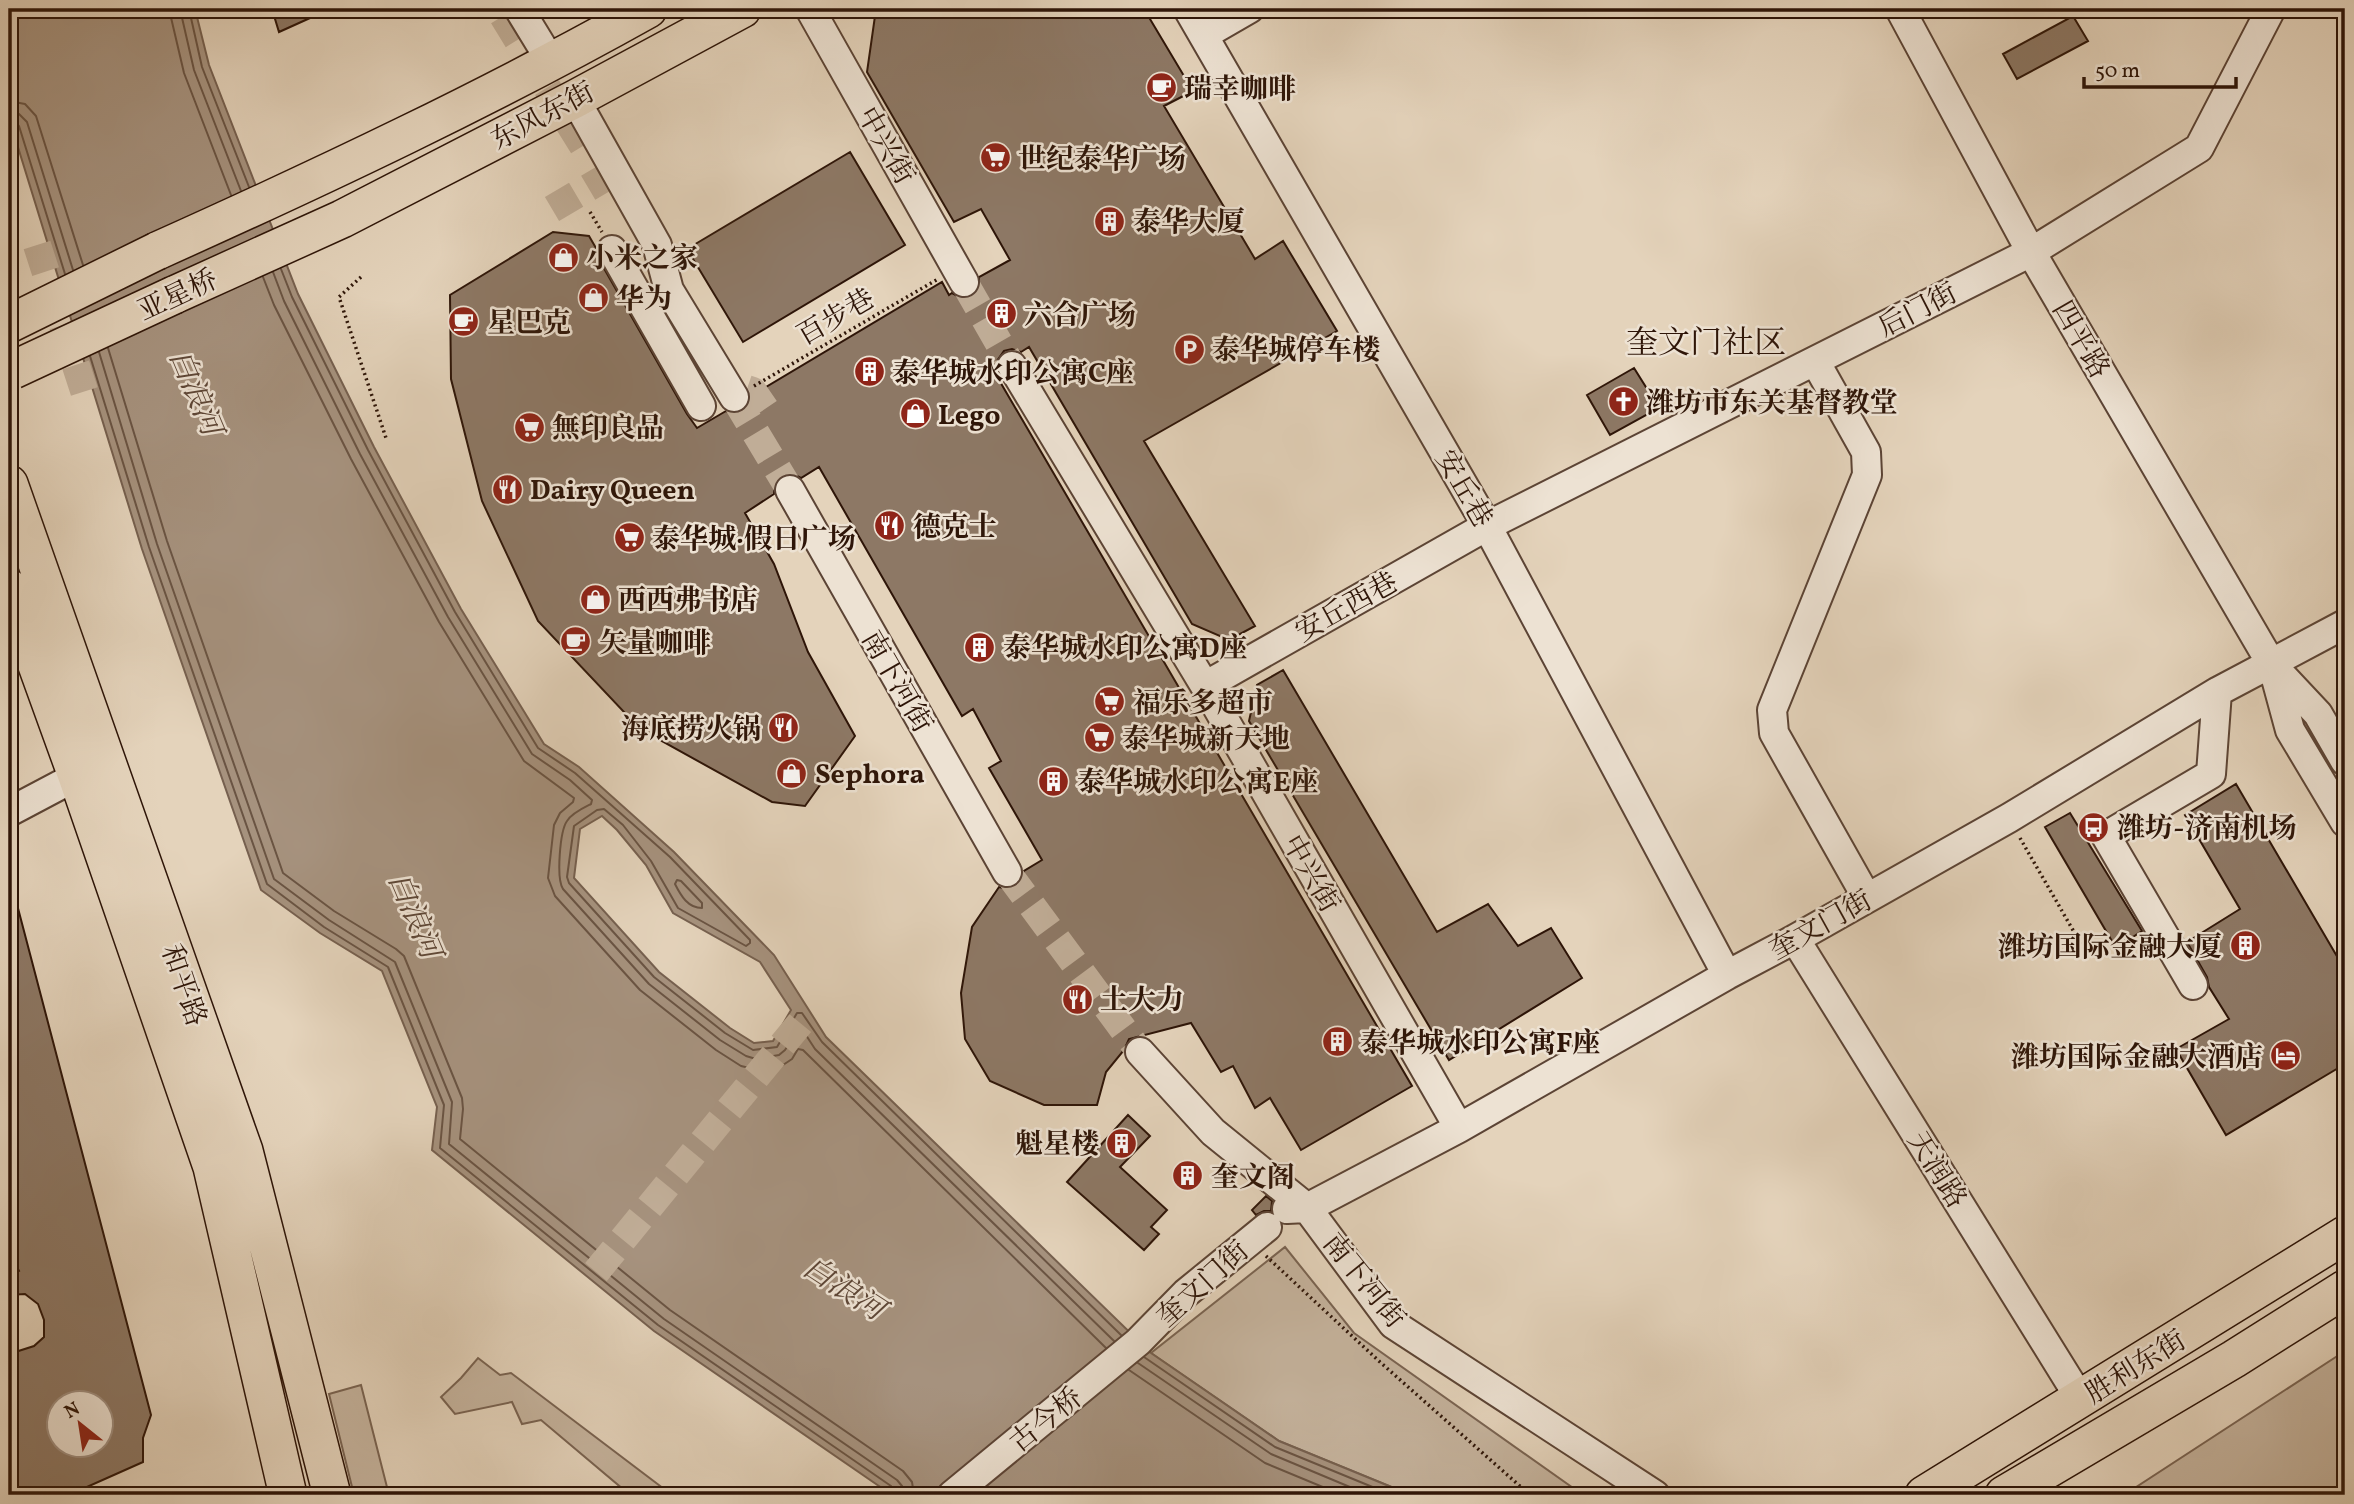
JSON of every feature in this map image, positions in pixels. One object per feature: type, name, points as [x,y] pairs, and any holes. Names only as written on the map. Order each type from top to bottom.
[{"type":"main road","name":"东风东街","points":[[318,179],[552,63],[648,9]]},
{"type":"main road","name":"东风东街","points":[[342,219],[742,9]]},
{"type":"main road","name":"亚星桥","points":[[9,324],[157,251],[318,179]]},
{"type":"main road","name":"亚星桥","points":[[11,371],[342,219]]},
{"type":"main road","name":"和平路","points":[[9,484],[244,1151],[332,1495]]},
{"type":"main road","name":"和平路","points":[[9,588],[212,1167],[280,1493]]},
{"type":"main road","name":"胜利东街","points":[[1924,1495],[2345,1235]]},
{"type":"main road","name":"胜利东街","points":[[2004,1495],[2234,1359],[2345,1289]]},
{"type":"street","name":"中兴街","points":[[810,9],[960,275]]},
{"type":"street","name":"安丘巷","points":[[1188,9],[1487,526],[1727,975]]},
{"type":"street","points":[[1204,35],[1249,9]]},
{"type":"street","name":"四平路","points":[[1900,9],[2031,251],[2272,665],[2318,715],[2345,761]]},
{"type":"street","name":"后门街","points":[[1487,526],[2031,251],[2199,148],[2271,9]]},
{"type":"street","points":[[507,11],[552,63]]},
{"type":"street","points":[[575,99],[657,246],[670,290]]},
{"type":"street","points":[[583,146],[693,329],[740,393]]},
{"type":"street","points":[[612,250],[701,406]]},
{"type":"street","points":[[1815,361],[1866,452],[1867,475],[1772,710],[1774,733],[1867,898]]},
{"type":"street","name":"中兴街","points":[[1012,366],[1205,686],[1459,1128]]},
{"type":"street","name":"南下河街","points":[[790,490],[1007,872]]},
{"type":"street","name":"安丘西巷","points":[[1205,686],[1487,526]]},
{"type":"street","name":"奎文门街","points":[[1138,1342],[1186,1293],[1278,1221],[1459,1128],[2009,818],[2217,692],[2345,624]]},
{"type":"street","name":"四平路","points":[[2272,665],[2290,730],[2345,822]]},
{"type":"street","points":[[2193,985],[2106,836],[2211,774],[2217,692]]},
{"type":"street","points":[[9,812],[77,776]]},
{"type":"street","name":"天润路","points":[[1795,939],[2081,1400]]},
{"type":"street","name":"南下河街","points":[[1140,1052],[1213,1132],[1278,1221],[1393,1324],[1655,1495]]},
{"type":"street","name":"古今桥","points":[[952,1495],[1138,1342]]},
{"type":"path","name":"百步巷","points":[[740,393],[960,275]]},
{"type":"path","points":[[361,277],[339,297],[387,442]]},
{"type":"path","points":[[2009,818],[2081,944]]},
{"type":"path","points":[[1278,1221],[1380,1362],[1530,1495]]},
{"type":"shaded area","points":[[1285,1247],[1354,1333],[1583,1495],[1411,1495],[1279,1441],[1151,1353]]},
{"type":"shaded area","points":[[2345,1351],[2345,1495],[2124,1495]]},
{"type":"shaded area","points":[[478,1358],[500,1375],[511,1373],[672,1495],[620,1495],[624,1490],[541,1420],[522,1424],[512,1402],[455,1414],[441,1397]]},
{"type":"shaded area","points":[[361,1385],[389,1495],[354,1495],[329,1394]]},
{"type":"water","name":"白浪河","points":[[9,9],[195,9],[209,65],[298,294],[374,447],[461,609],[544,744],[579,767],[674,852],[774,955],[826,1037],[1151,1353],[1279,1441],[1411,1495],[892,1495],[654,1331],[432,1150],[437,1107],[382,971],[320,933],[261,890],[142,549],[9,118]],"holes":[[[602,816],[646,865],[673,913],[760,962],[791,1010],[773,1041],[754,1043],[730,1028],[659,972],[574,878],[580,829]]]},
{"type":"building","points":[[272,9],[330,9],[279,32]]},
{"type":"building","points":[[876,9],[1144,9],[1193,91],[1164,106],[1255,259],[1283,241],[1337,331],[1144,441],[1255,626],[1229,640],[1192,624],[1029,347],[1021,352],[1012,349],[1004,351],[992,368],[1412,1086],[1301,1150],[1270,1098],[1255,1108],[1233,1066],[1221,1072],[1191,1023],[1129,1039],[1124,1050],[1106,1072],[1097,1105],[1044,1105],[990,1081],[965,1039],[961,993],[972,927],[999,887],[1008,889],[1016,886],[1022,880],[1024,871],[1042,860],[989,768],[1001,761],[973,709],[962,716],[819,467],[801,478],[791,473],[781,476],[775,482],[774,494],[745,513],[774,564],[808,652],[855,736],[805,806],[772,802],[640,729],[538,621],[482,501],[451,379],[450,295],[553,232],[589,236],[598,258],[697,428],[726,411],[734,414],[742,411],[748,406],[751,396],[942,282],[949,295],[952,293],[963,299],[972,297],[979,290],[979,277],[1010,260],[981,209],[954,222],[867,72]]},
{"type":"building","points":[[2073,16],[2088,41],[2017,79],[2003,54]]},
{"type":"building","points":[[850,152],[905,245],[743,342],[687,249]]},
{"type":"building","name":"潍坊市东关基督教堂","points":[[1634,368],[1659,408],[1610,435],[1587,395]]},
{"type":"building","points":[[1283,670],[1437,932],[1488,904],[1518,946],[1551,928],[1582,978],[1449,1060],[1249,721],[1257,685]]},
{"type":"building","points":[[2236,784],[2345,970],[2345,1064],[2226,1135],[2176,1049],[2229,1019],[2209,987],[2207,977],[2187,942],[2240,909],[2185,815]]},
{"type":"building","points":[[2070,813],[2142,931],[2116,948],[2045,827]]},
{"type":"building","points":[[14,893],[151,1415],[143,1438],[143,1462],[69,1495],[9,1495],[9,1354],[34,1346],[44,1337],[44,1320],[38,1304],[25,1294],[9,1295],[9,1277],[19,1271],[9,1253],[9,894]]},
{"type":"building","points":[[1128,1115],[1150,1136],[1120,1167],[1167,1210],[1151,1227],[1159,1234],[1144,1250],[1067,1182]]},
{"type":"building","points":[[1266,1196],[1272,1201],[1271,1211],[1256,1215],[1252,1210]]},
{"type":"tunnel","points":[[503,16],[583,146]]},
{"type":"tunnel","points":[[552,209],[603,179]]},
{"type":"tunnel","points":[[37,245],[88,403]]},
{"type":"tunnel","points":[[964,282],[1012,366]]},
{"type":"tunnel","points":[[747,389],[753,391],[772,419]]},
{"type":"tunnel","points":[[734,397],[790,490]]},
{"type":"tunnel","points":[[1007,872],[1140,1052]]},
{"type":"tunnel","points":[[596,1272],[802,1021]]},
{"type":"place","name":"瑞幸咖啡","points":[[1161,88]]},
{"type":"place","name":"世纪泰华广场","points":[[995,158]]},
{"type":"place","name":"泰华大厦","points":[[1110,221]]},
{"type":"place","name":"小米之家","points":[[563,257]]},
{"type":"place","name":"华为","points":[[593,298]]},
{"type":"place","name":"六合广场","points":[[1001,314]]},
{"type":"place","name":"星巴克","points":[[464,322]]},
{"type":"place","name":"泰华城停车楼","points":[[1189,349]]},
{"type":"place","name":"泰华城水印公寓C座","points":[[869,372]]},
{"type":"place","name":"潍坊市东关基督教堂","points":[[1623,402]]},
{"type":"place","name":"Lego","points":[[915,414]]},
{"type":"place","name":"無印良品","points":[[529,427]]},
{"type":"place","name":"Dairy Queen","points":[[507,489]]},
{"type":"place","name":"德克士","points":[[890,526]]},
{"type":"place","name":"泰华城·假日广场","points":[[629,538]]},
{"type":"place","name":"西西弗书店","points":[[595,599]]},
{"type":"place","name":"矢量咖啡","points":[[576,642]]},
{"type":"place","name":"泰华城水印公寓D座","points":[[980,647]]},
{"type":"place","name":"福乐多超市","points":[[1110,702]]},
{"type":"place","name":"海底捞火锅","points":[[784,728]]},
{"type":"place","name":"泰华城新天地","points":[[1099,738]]},
{"type":"place","name":"Sephora","points":[[792,773]]},
{"type":"place","name":"泰华城水印公寓E座","points":[[1054,781]]},
{"type":"place","name":"潍坊-济南机场","points":[[2094,827]]},
{"type":"place","name":"潍坊国际金融大厦","points":[[2245,946]]},
{"type":"place","name":"土大力","points":[[1077,999]]},
{"type":"place","name":"泰华城水印公寓F座","points":[[1337,1042]]},
{"type":"place","name":"潍坊国际金融大酒店","points":[[2286,1056]]},
{"type":"place","name":"魁星楼","points":[[1122,1143]]},
{"type":"place","name":"奎文阁","points":[[1188,1176]]},
{"type":"district","name":"奎文门社区","points":[[1706,342]]}]
